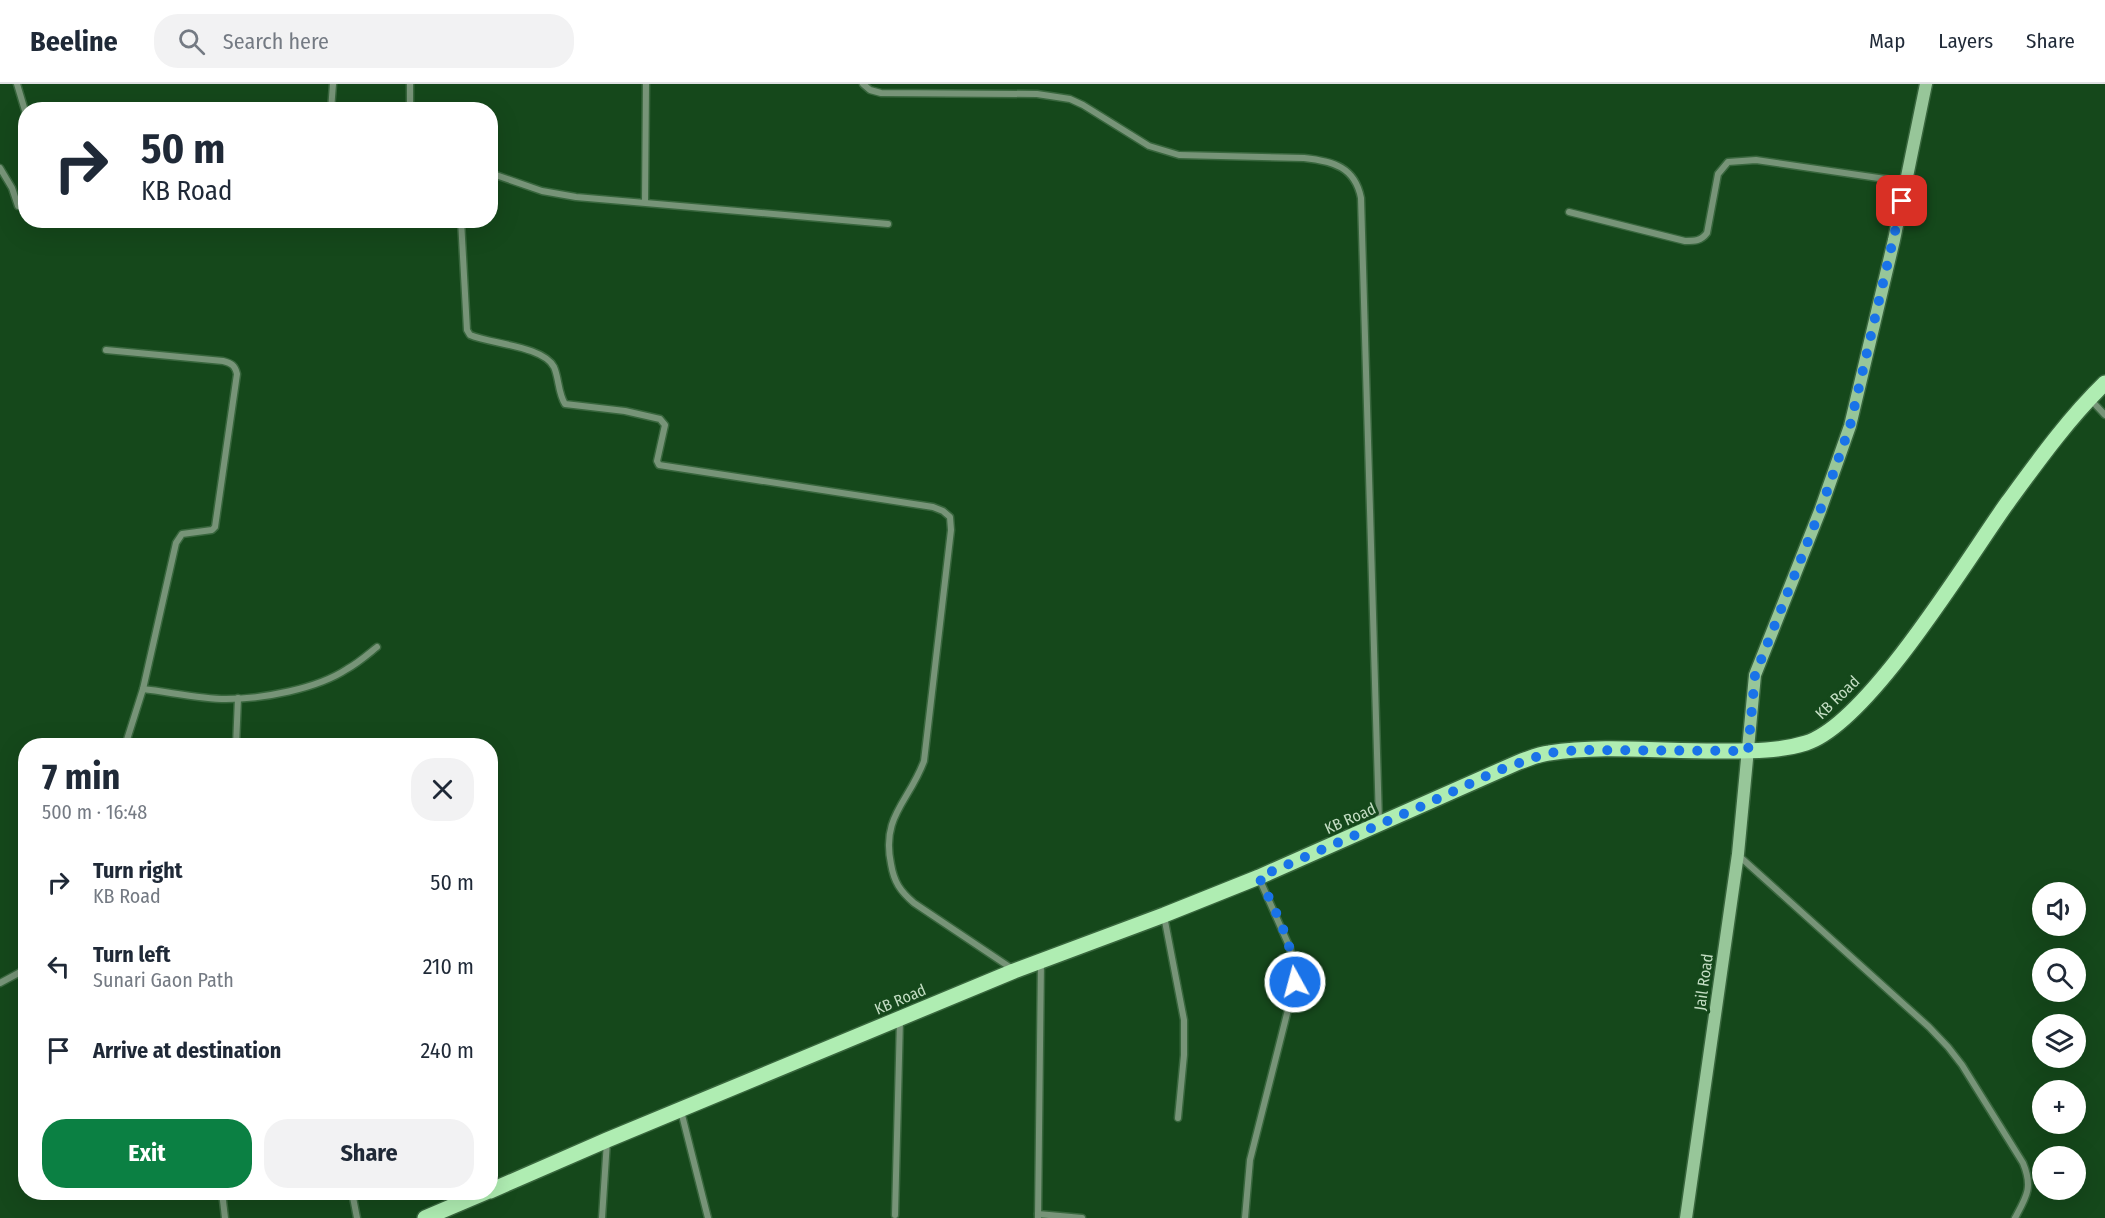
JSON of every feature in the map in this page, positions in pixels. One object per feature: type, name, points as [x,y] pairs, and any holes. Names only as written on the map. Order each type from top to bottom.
[{"type":"main road","name":"KB Road","points":[[498,1188],[1014,970],[1164,915],[1259,877],[1497,771],[1547,753],[1580,750],[1748,751],[1787,748],[1809,742],[1853,712],[1905,648],[2008,502],[2061,432],[2105,383]]},
{"type":"main road","name":"KB Road","points":[[425,1218],[469,1200]]},
{"type":"street","points":[[17,84],[22,102]]},
{"type":"street","points":[[332,102],[333,84]]},
{"type":"street","points":[[410,84],[410,102]]},
{"type":"street","points":[[645,202],[646,84]]},
{"type":"street","points":[[863,84],[870,90],[881,93],[1037,94],[1062,98],[1083,105],[1149,146],[1164,152],[1179,155],[1324,160],[1342,167],[1359,186],[1379,825]]},
{"type":"street","name":"Jail Road","points":[[1686,1218],[1738,854],[1755,675],[1820,511],[1850,426],[1926,84]]},
{"type":"street","points":[[1569,212],[1685,241],[1695,241],[1703,239],[1707,233],[1718,174],[1728,162],[1740,159],[1756,160],[1906,182]]},
{"type":"street","points":[[0,168],[12,188],[18,206]]},
{"type":"street","points":[[498,176],[542,190],[576,197],[888,224]]},
{"type":"street","points":[[461,228],[467,330],[470,334],[530,351],[548,361],[554,368],[564,404],[625,411],[660,419],[664,425],[657,461],[659,465],[933,507],[950,517],[951,530],[924,760],[918,778],[894,816],[890,827],[888,853],[894,880],[907,897],[1014,970]]},
{"type":"street","points":[[106,350],[223,361],[231,363],[237,374],[215,526],[212,530],[182,534],[176,543],[143,688],[127,738]]},
{"type":"street","points":[[2090,398],[2105,415]]},
{"type":"street","points":[[143,688],[207,698],[238,698],[285,691],[330,678],[346,670],[377,647]]},
{"type":"street","points":[[236,738],[238,698]]},
{"type":"street","points":[[1738,854],[1929,1028],[1962,1065],[2027,1173],[2028,1191],[2015,1218]]},
{"type":"street","points":[[1245,1218],[1250,1160],[1295,982],[1290,948],[1259,877]]},
{"type":"street","points":[[1164,915],[1184,1020],[1184,1055],[1178,1118]]},
{"type":"street","points":[[1041,961],[1038,1216],[1082,1218]]},
{"type":"street","points":[[0,982],[18,973]]},
{"type":"street","points":[[895,1215],[900,1018]]},
{"type":"street","points":[[680,1109],[708,1218]]},
{"type":"street","points":[[602,1218],[607,1140]]},
{"type":"street","points":[[223,1200],[225,1218]]},
{"type":"street","points":[[354,1200],[357,1218]]},
{"type":"route","points":[[1295,982],[1290,948],[1259,877],[1497,771],[1547,753],[1580,750],[1748,751],[1751,697],[1755,675],[1820,511],[1850,426],[1902,201]]}]
